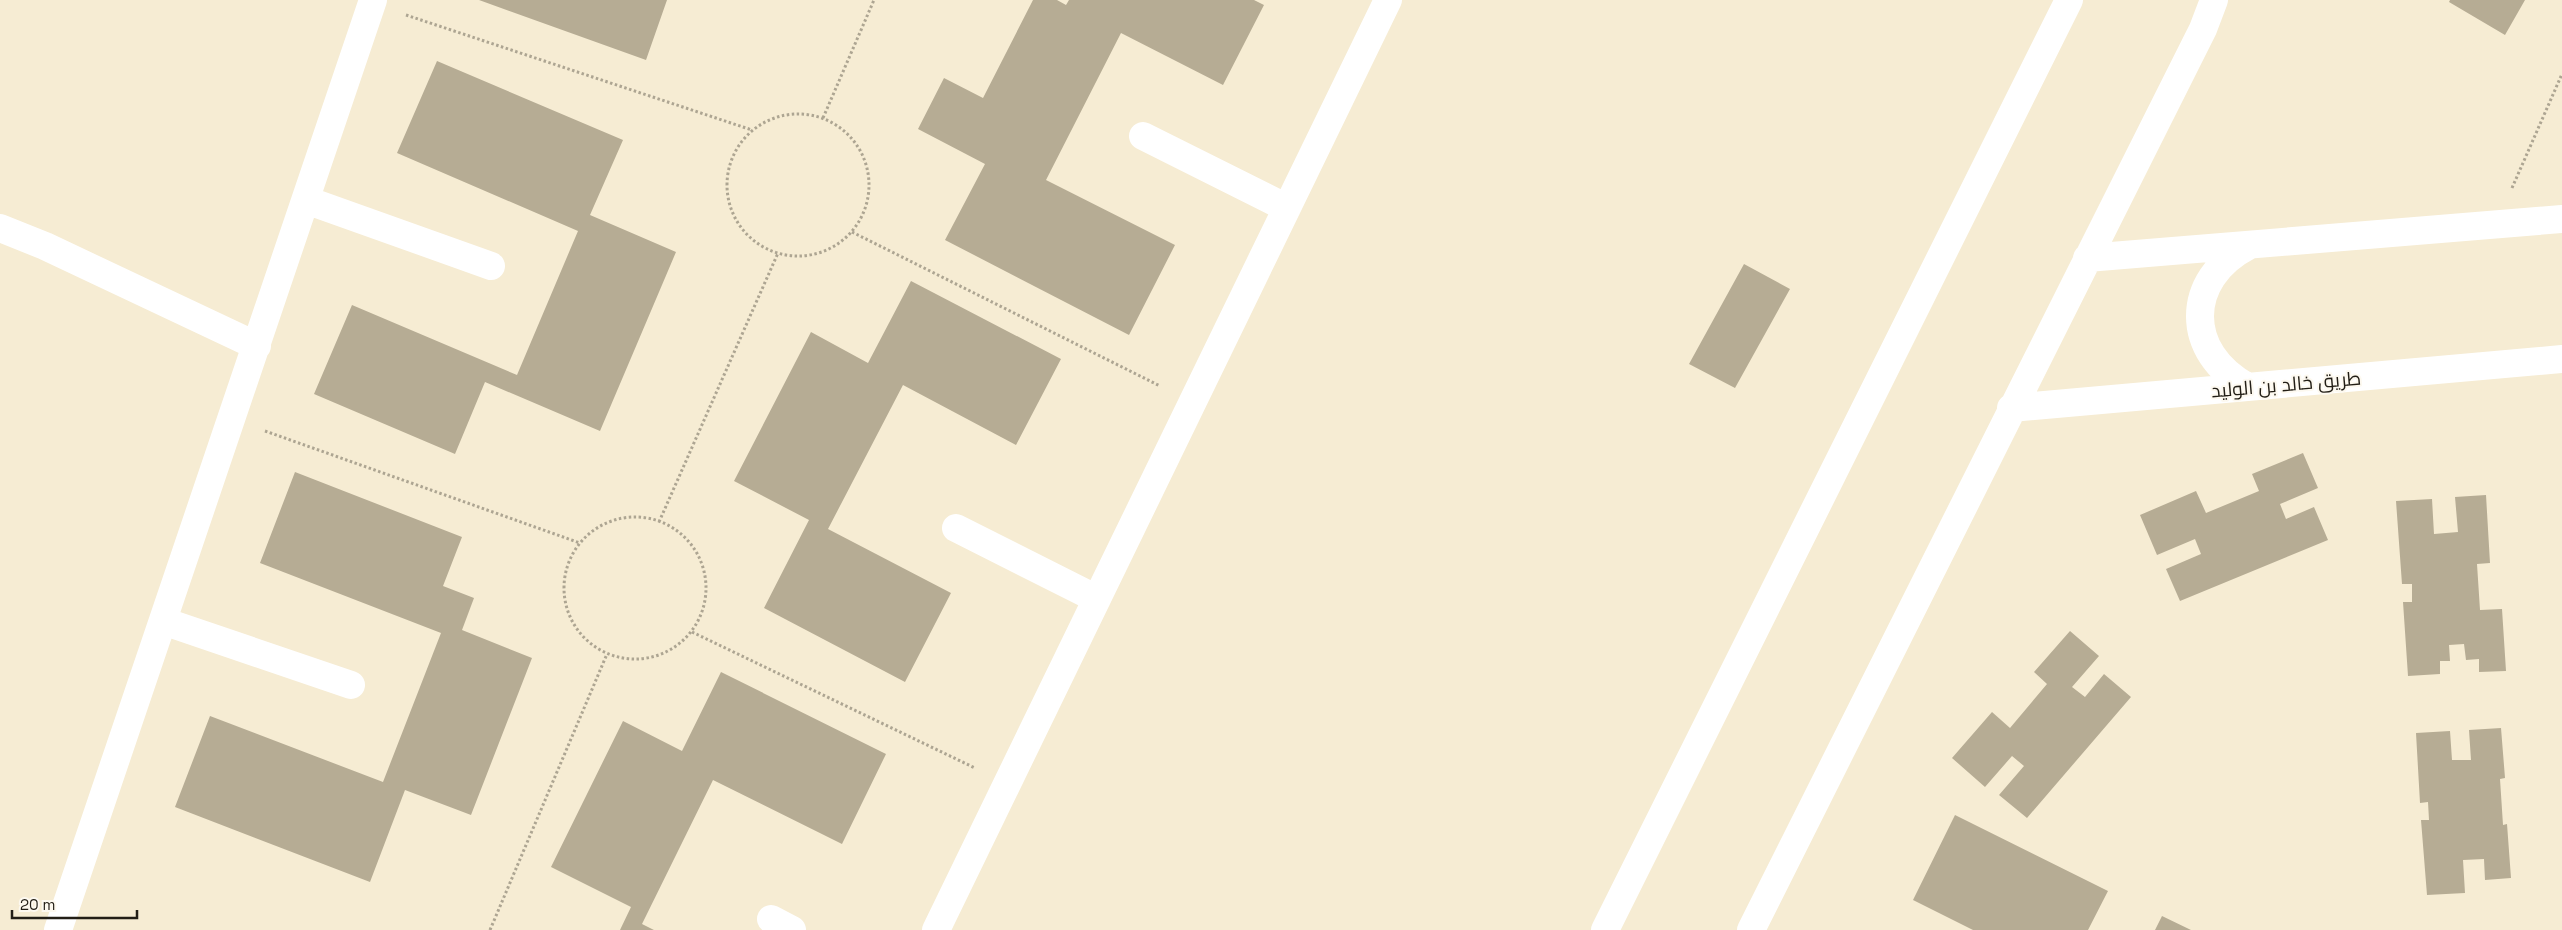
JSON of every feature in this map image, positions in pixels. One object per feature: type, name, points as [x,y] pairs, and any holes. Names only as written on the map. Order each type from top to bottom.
[{"type":"street","points":[[936,930],[1388,0]]},
{"type":"street","points":[[1605,930],[2069,0]]},
{"type":"street","points":[[1751,930],[2011,408],[2088,258],[2202,29],[2214,0]]},
{"type":"street","points":[[58,930],[372,2]]},
{"type":"street","points":[[1143,136],[1287,208]]},
{"type":"street","points":[[306,200],[491,266]]},
{"type":"street","points":[[2088,258],[2562,219]]},
{"type":"street","points":[[0,228],[45,246],[257,346]]},
{"type":"street","points":[[2248,387],[2232,378],[2218,366],[2208,351],[2201,334],[2200,315],[2202,297],[2208,280],[2219,265],[2233,253],[2249,245]]},
{"type":"street","name":"طريق خالد بن الوليد","points":[[2011,408],[2562,359]]},
{"type":"street","points":[[956,528],[1097,599]]},
{"type":"street","points":[[163,621],[351,685]]},
{"type":"path","points":[[823,118],[874,0]]},
{"type":"path","points":[[372,2],[752,130]]},
{"type":"path","points":[[2497,224],[2562,74]]},
{"type":"path","points":[[798,114],[823,118],[843,130],[858,147],[867,168],[869,191],[864,213],[852,232],[837,245],[818,254],[798,256],[778,253],[755,241],[738,223],[729,200],[727,174],[736,150],[752,130],[774,118],[798,114]]},
{"type":"path","points":[[852,232],[1192,402]]},
{"type":"path","points":[[659,522],[778,253]]},
{"type":"path","points":[[232,420],[580,543]]},
{"type":"path","points":[[638,518],[659,522],[682,535],[699,556],[706,582],[703,608],[692,632],[674,648],[653,657],[630,660],[607,654],[588,642],[575,625],[566,605],[564,584],[567,570],[580,543],[595,529],[615,520],[638,518]]},
{"type":"path","points":[[692,632],[1007,784]]},
{"type":"path","points":[[490,930],[607,654]]},
{"type":"building","points":[[479,0],[667,0],[646,60]]},
{"type":"building","points":[[1033,0],[1057,0],[1066,5],[1069,0],[1254,0],[1264,5],[1223,85],[1121,33],[1046,180],[1175,245],[1129,335],[945,240],[985,164],[918,129],[944,78],[983,98]]},
{"type":"building","points":[[2450,0],[2525,0],[2505,35],[2449,2]]},
{"type":"building","points":[[437,61],[623,140],[590,215],[676,252],[600,431],[485,382],[455,454],[314,394],[352,305],[517,375],[578,231],[397,153]]},
{"type":"building","points":[[1744,264],[1790,289],[1735,388],[1689,364]]},
{"type":"building","points":[[911,281],[1061,359],[1016,445],[903,385],[828,529],[951,593],[905,682],[764,608],[809,520],[734,481],[811,332],[868,363]]},
{"type":"building","points":[[2303,453],[2318,488],[2280,504],[2286,519],[2314,507],[2328,540],[2180,601],[2166,569],[2201,554],[2195,539],[2157,555],[2140,515],[2196,491],[2206,513],[2259,491],[2252,474]]},
{"type":"building","points":[[295,472],[462,537],[443,586],[474,598],[462,630],[532,658],[471,815],[405,790],[370,882],[175,807],[210,716],[383,782],[441,633],[260,563]]},
{"type":"building","points":[[2486,495],[2490,563],[2477,564],[2480,610],[2502,609],[2506,671],[2479,672],[2479,659],[2466,660],[2464,644],[2449,645],[2450,661],[2440,661],[2440,674],[2408,676],[2403,602],[2412,602],[2412,584],[2402,584],[2396,501],[2432,499],[2434,534],[2458,532],[2455,497]]},
{"type":"building","points":[[2070,631],[2099,656],[2072,687],[2085,697],[2104,674],[2131,697],[2027,818],[1999,795],[2024,766],[2012,756],[1985,787],[1952,758],[1992,712],[2010,728],[2047,684],[2034,672]]},
{"type":"building","points":[[721,672],[886,754],[842,844],[713,780],[642,924],[654,930],[620,930],[631,907],[551,867],[623,721],[682,751]]},
{"type":"building","points":[[2501,728],[2505,778],[2500,779],[2503,825],[2507,824],[2511,878],[2485,880],[2484,859],[2463,860],[2465,893],[2427,895],[2421,820],[2429,820],[2428,802],[2420,803],[2416,733],[2450,731],[2452,760],[2471,760],[2469,730]]},
{"type":"building","points":[[1955,815],[2108,891],[2088,930],[1973,930],[1913,900]]},
{"type":"building","points":[[2162,916],[2191,930],[2155,930]]}]
